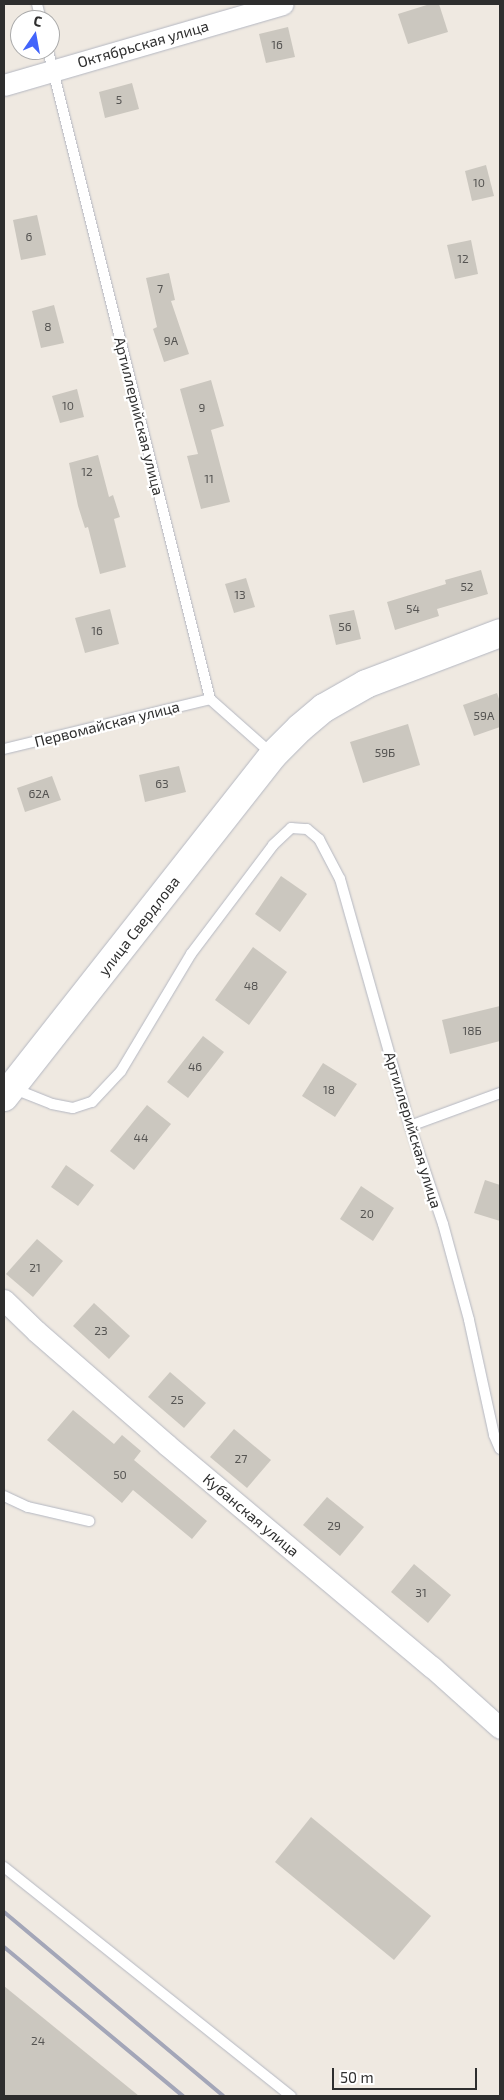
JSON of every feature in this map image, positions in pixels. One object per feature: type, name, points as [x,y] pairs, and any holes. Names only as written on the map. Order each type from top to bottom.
[{"type":"main road","points":[[274,755],[300,728],[344,696],[366,684],[500,633]]},
{"type":"main road","name":"улица Свердлова","points":[[7,1093],[274,755]]},
{"type":"street","name":"Октябрьская улица","points":[[60,58],[282,4]]},
{"type":"street","name":"Октябрьская улица","points":[[4,85],[51,60]]},
{"type":"street","name":"Кубанская улица","points":[[4,1300],[36,1331],[160,1438],[432,1666],[500,1728]]},
{"type":"lane","name":"Артиллерийская улица","points":[[51,60],[210,699]]},
{"type":"lane","name":"Первомайская улица","points":[[4,750],[210,699]]},
{"type":"lane","points":[[210,699],[274,755]]},
{"type":"lane","name":"Артиллерийская улица","points":[[7,1093],[73,1108],[92,1102],[120,1071],[191,954],[281,836],[291,828],[299,826],[307,829],[319,839],[340,879],[410,1126],[443,1224],[476,1348],[500,1449]]},
{"type":"lane","points":[[410,1126],[500,1094]]},
{"type":"lane","points":[[4,1496],[28,1507],[89,1521]]},
{"type":"lane","points":[[4,1867],[291,2096]]},
{"type":"building","points":[[430,4],[439,4],[448,32],[408,44],[398,14]]},
{"type":"building","points":[[288,27],[295,57],[266,63],[259,34]]},
{"type":"building","points":[[132,83],[139,109],[105,118],[99,92]]},
{"type":"building","points":[[486,165],[494,196],[472,201],[465,171]]},
{"type":"building","points":[[37,215],[46,255],[21,260],[13,220]]},
{"type":"building","points":[[471,240],[478,274],[455,279],[447,245]]},
{"type":"building","points":[[169,273],[175,300],[171,301],[189,354],[164,362],[153,329],[157,327],[146,278]]},
{"type":"building","points":[[54,305],[64,343],[41,348],[32,311]]},
{"type":"building","points":[[211,380],[224,426],[211,430],[230,502],[201,509],[187,456],[198,454],[180,389]]},
{"type":"building","points":[[77,389],[84,417],[60,423],[52,396]]},
{"type":"building","points":[[98,455],[109,497],[113,495],[120,517],[114,519],[126,567],[100,574],[88,527],[85,528],[78,506],[69,463]]},
{"type":"building","points":[[481,570],[488,594],[437,609],[439,616],[395,630],[387,602],[446,584],[445,580]]},
{"type":"building","points":[[246,578],[255,607],[234,613],[225,584]]},
{"type":"building","points":[[110,609],[119,644],[85,653],[75,618]]},
{"type":"building","points":[[354,610],[361,639],[336,645],[329,615]]},
{"type":"building","points":[[497,693],[500,702],[500,727],[474,736],[463,705]]},
{"type":"building","points":[[408,724],[420,765],[363,783],[350,742]]},
{"type":"building","points":[[179,766],[186,792],[145,802],[139,775]]},
{"type":"building","points":[[52,776],[61,800],[25,812],[17,788]]},
{"type":"building","points":[[281,876],[307,894],[280,932],[255,914]]},
{"type":"building","points":[[253,947],[287,972],[249,1025],[215,1000]]},
{"type":"building","points":[[500,1006],[500,1041],[450,1054],[442,1020]]},
{"type":"building","points":[[203,1036],[224,1052],[188,1098],[167,1082]]},
{"type":"building","points":[[323,1063],[357,1084],[335,1117],[302,1096]]},
{"type":"building","points":[[147,1105],[171,1124],[134,1170],[110,1151]]},
{"type":"building","points":[[66,1165],[94,1185],[78,1206],[51,1187]]},
{"type":"building","points":[[485,1180],[500,1185],[500,1221],[474,1213]]},
{"type":"building","points":[[361,1186],[394,1208],[373,1241],[340,1219]]},
{"type":"building","points":[[37,1239],[63,1261],[33,1297],[6,1274]]},
{"type":"building","points":[[94,1303],[130,1336],[109,1359],[73,1326]]},
{"type":"building","points":[[170,1372],[206,1403],[184,1428],[148,1397]]},
{"type":"building","points":[[73,1410],[114,1444],[122,1435],[141,1451],[134,1460],[207,1521],[192,1539],[133,1490],[122,1503],[47,1440]]},
{"type":"building","points":[[234,1429],[271,1460],[247,1488],[210,1457]]},
{"type":"building","points":[[327,1497],[364,1527],[340,1556],[303,1525]]},
{"type":"building","points":[[414,1564],[451,1595],[428,1623],[391,1592]]},
{"type":"building","points":[[311,1817],[431,1916],[394,1960],[275,1862]]},
{"type":"building","points":[[4,1986],[139,2096],[4,2096]]},
{"type":"railway","points":[[4,1912],[223,2096]]},
{"type":"railway","points":[[4,1947],[183,2096]]}]
